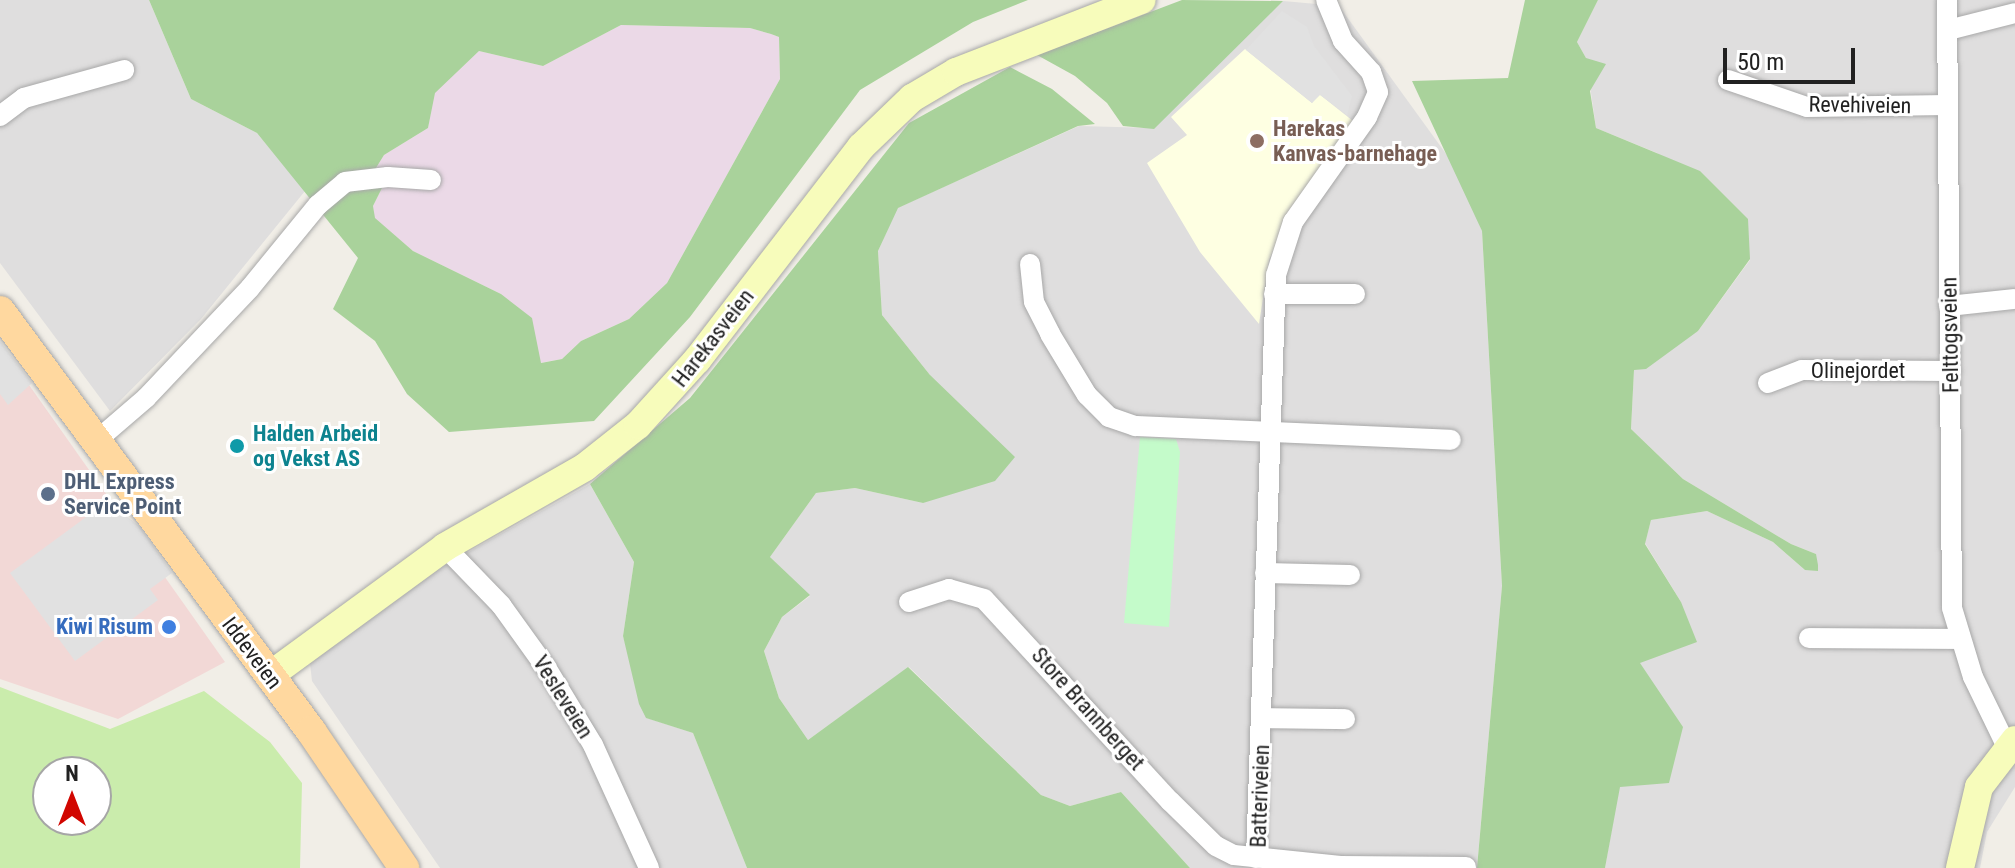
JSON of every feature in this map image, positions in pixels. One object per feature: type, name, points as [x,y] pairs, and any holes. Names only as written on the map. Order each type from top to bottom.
[{"type":"main road","name":"Iddeveien","points":[[0,311],[269,676],[404,868]]},
{"type":"street","name":"Harekasveien","points":[[269,676],[445,547],[585,467],[638,425],[697,360],[887,118],[956,72],[1142,0]]},
{"type":"street","name":"Batteriveien","points":[[1326,0],[1343,41],[1371,72],[1378,92],[1367,117],[1293,222],[1274,294],[1256,858],[1340,866],[1466,867]]},
{"type":"street","name":"Felttogsveien","points":[[1947,0],[1951,589],[1958,639],[2011,743]]},
{"type":"street","points":[[1948,30],[2015,13]]},
{"type":"street","points":[[0,116],[24,98],[124,70]]},
{"type":"street","name":"Revehiveien","points":[[1728,80],[1807,107],[1948,105]]},
{"type":"street","points":[[96,441],[146,398],[250,288],[318,205],[345,182],[388,177],[431,180]]},
{"type":"street","points":[[1030,264],[1034,302],[1050,334],[1087,395],[1109,417],[1135,426],[1451,440]]},
{"type":"street","points":[[1274,294],[1355,294]]},
{"type":"street","points":[[1949,306],[2015,299]]},
{"type":"street","name":"Olinejordet","points":[[1768,383],[1802,370],[1951,371]]},
{"type":"street","name":"Vesleveien","points":[[445,547],[501,605],[547,669],[593,745],[649,868]]},
{"type":"street","points":[[1265,573],[1350,575]]},
{"type":"street","name":"Store Brannberget","points":[[909,602],[949,589],[984,599],[1195,827],[1216,846],[1256,858]]},
{"type":"street","points":[[1809,638],[1958,639]]},
{"type":"street","name":"Batteriveien","points":[[1262,718],[1345,719]]},
{"type":"street","points":[[1960,868],[1979,787],[2011,743]]},
{"type":"shaded area","points":[[0,0],[149,0],[191,99],[257,133],[305,191],[201,319],[110,411],[0,263]]},
{"type":"shaded area","points":[[1598,0],[2015,0],[2015,787],[1987,832],[1980,868],[1605,868],[1640,663],[1681,602],[1645,543],[1651,520],[1707,511],[1773,542],[1805,570],[1816,554],[1791,544],[1683,479],[1631,429],[1634,369],[1698,331],[1750,260],[1657,153],[1596,128],[1586,58],[1577,42]]},
{"type":"shaded area","points":[[1283,1],[1339,6],[1457,169],[1482,231],[1502,586],[1477,868],[1190,868],[1121,792],[1070,806],[1041,795],[909,667],[808,740],[779,698],[764,651],[782,617],[810,596],[770,557],[816,493],[855,488],[923,503],[930,375],[882,315],[878,251],[897,208],[1079,126],[1154,128]]},
{"type":"shaded area","points":[[1282,11],[1307,27],[1314,46],[1352,96],[1347,115],[1320,95],[1312,103],[1246,50]]},
{"type":"shaded area","points":[[621,25],[750,28],[771,34],[779,37],[780,79],[667,283],[629,319],[581,341],[562,359],[540,363],[501,294],[413,251],[374,218],[373,206],[383,186],[376,168],[384,155],[428,128],[434,93],[479,51],[543,66]]},
{"type":"shaded area","points":[[1245,49],[1312,103],[1319,94],[1353,121],[1296,201],[1269,260],[1259,324],[1200,252],[1147,163],[1187,135],[1171,117]]},
{"type":"shaded area","points":[[0,341],[32,383],[8,405],[0,394]]},
{"type":"shaded area","points":[[0,344],[225,662],[118,719],[0,679]]},
{"type":"shaded area","points":[[590,484],[634,562],[623,636],[647,718],[693,733],[747,868],[440,868],[312,681],[310,663],[431,573]]},
{"type":"shaded area","points":[[108,501],[140,527],[172,573],[150,589],[158,600],[75,661],[10,573]]},
{"type":"green space","points":[[149,0],[1028,0],[973,22],[860,90],[690,317],[594,421],[449,432],[407,394],[375,341],[333,309],[358,258],[257,133],[191,99]],"holes":[[[621,25],[750,28],[779,37],[780,79],[667,283],[629,319],[581,341],[562,359],[541,363],[532,318],[501,294],[413,251],[375,218],[373,206],[383,186],[376,168],[384,155],[428,128],[435,93],[479,51],[543,66]]]},
{"type":"green space","points":[[1182,0],[1283,1],[1154,129],[1123,126],[1107,103],[1075,76],[1037,55]]},
{"type":"green space","points":[[1525,0],[1598,0],[1577,42],[1586,58],[1606,64],[1590,91],[1596,128],[1700,171],[1748,219],[1750,259],[1698,331],[1646,369],[1634,370],[1631,429],[1683,479],[1791,544],[1816,554],[1818,565],[1818,571],[1805,570],[1773,542],[1707,511],[1651,520],[1645,544],[1681,602],[1697,642],[1640,663],[1683,727],[1669,783],[1620,787],[1605,868],[1477,868],[1502,586],[1482,231],[1412,81],[1508,78]]},
{"type":"green space","points":[[1010,67],[1052,89],[1095,124],[1078,126],[898,208],[878,251],[882,315],[930,375],[1015,457],[995,481],[923,503],[855,488],[816,493],[770,557],[810,595],[782,617],[764,651],[779,698],[808,740],[908,667],[1041,795],[1070,806],[1121,792],[1190,868],[747,868],[693,733],[646,718],[639,704],[623,636],[634,562],[590,484],[690,398],[909,123]]},
{"type":"green space","points":[[1140,437],[1176,439],[1180,452],[1169,627],[1124,623]]},
{"type":"green space","points":[[0,687],[110,729],[204,691],[270,742],[302,783],[300,868],[0,868]]},
{"type":"place","name":"Harekas Kanvas-barnehage","points":[[1257,141]]},
{"type":"place","name":"Halden Arbeid og Vekst AS","points":[[237,446]]},
{"type":"place","name":"DHL Express Service Point","points":[[48,494]]},
{"type":"place","name":"Kiwi Risum","points":[[169,627]]}]
